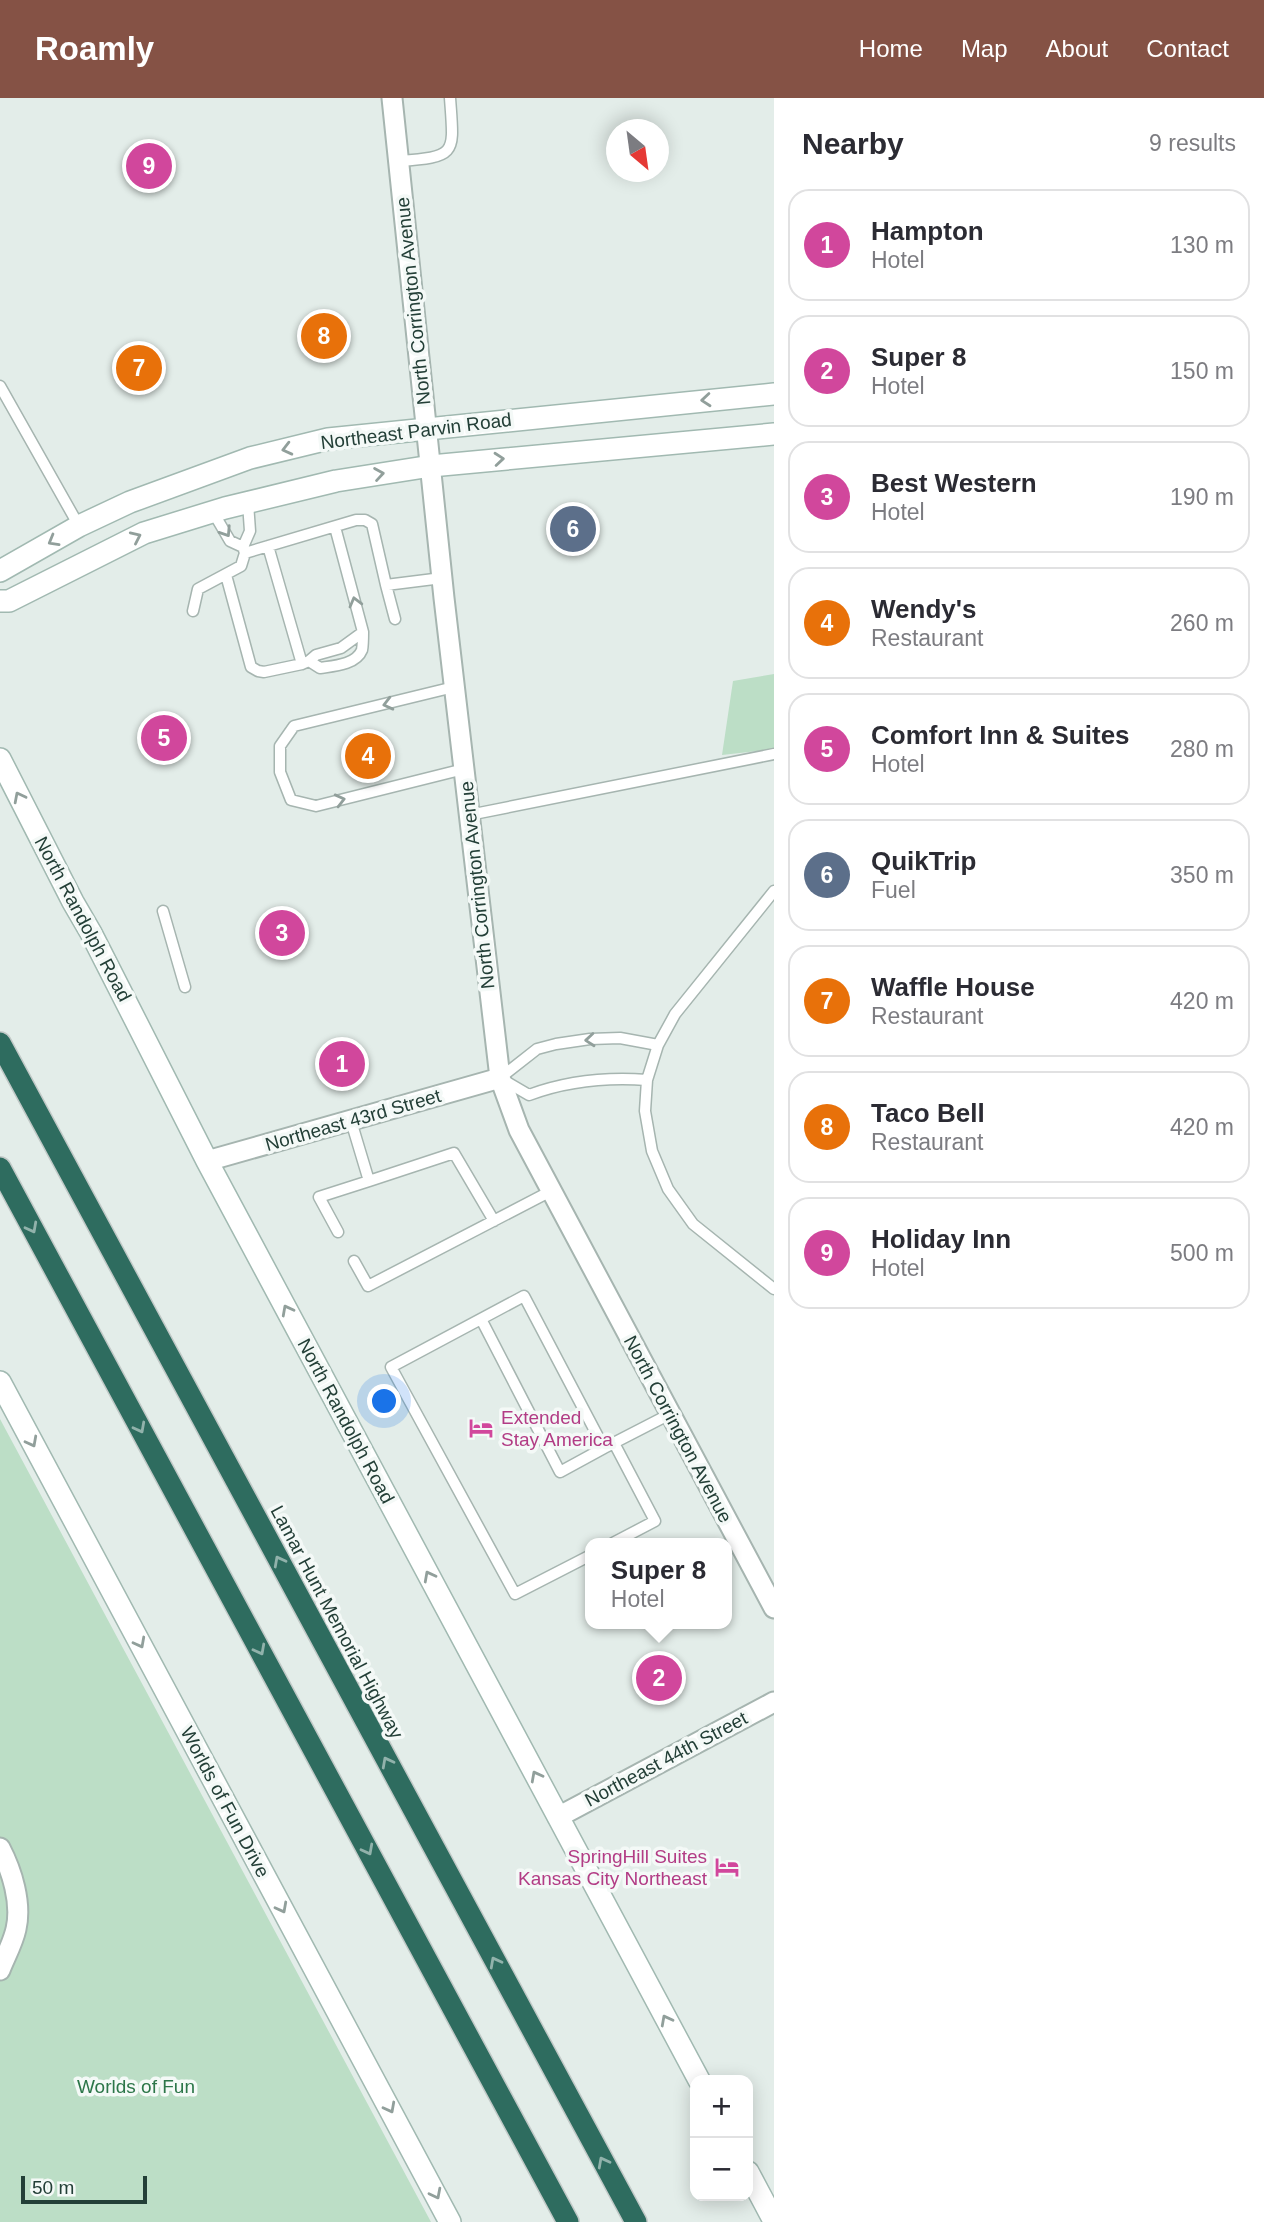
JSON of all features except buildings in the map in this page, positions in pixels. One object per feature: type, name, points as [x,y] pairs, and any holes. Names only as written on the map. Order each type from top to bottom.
[{"type":"highway","name":"Lamar Hunt Memorial Highway","points":[[0,1043],[636,2222]]},
{"type":"highway","points":[[0,1168],[568,2222]]},
{"type":"main road","name":"Northeast Parvin Road","points":[[0,571],[79,526],[130,502],[250,458],[328,439],[774,394]]},
{"type":"main road","name":"Northeast Parvin Road","points":[[3,605],[144,533],[248,502],[335,481],[431,466],[774,434]]},
{"type":"main road","name":"North Randolph Road","points":[[0,760],[73,902],[92,933],[207,1161],[696,2075]]},
{"type":"main road","name":"Worlds of Fun Drive","points":[[0,1382],[450,2222]]},
{"type":"main road","points":[[753,2181],[774,2221]]},
{"type":"street","name":"North Corrington Avenue","points":[[392,98],[454,687],[500,1078],[519,1130],[774,1608]]},
{"type":"street","name":"Northeast 43rd Street","points":[[207,1161],[500,1078]]},
{"type":"street","name":"Northeast 44th Street","points":[[558,1817],[774,1702]]},
{"type":"street","points":[[0,1849],[8,1864],[19,1913],[16,1932],[0,1970]]},
{"type":"lane","points":[[399,161],[432,159],[449,149],[453,141],[450,98]]},
{"type":"lane","points":[[0,386],[79,526]]},
{"type":"lane","points":[[193,611],[198,589],[241,566],[250,531],[248,502]]},
{"type":"lane","points":[[213,512],[230,541],[244,550],[268,546],[356,520],[365,520],[372,524],[395,619]]},
{"type":"lane","points":[[268,546],[306,662],[320,668],[348,662],[362,649],[363,632],[335,527]]},
{"type":"lane","points":[[226,575],[251,667],[258,671],[306,662],[316,655],[341,648],[363,632]]},
{"type":"lane","points":[[386,585],[443,578]]},
{"type":"lane","points":[[454,687],[294,726],[280,746],[280,772],[291,800],[316,806],[464,769]]},
{"type":"lane","points":[[469,815],[774,754]]},
{"type":"lane","points":[[774,891],[675,1014],[658,1045],[647,1080],[645,1111],[652,1150],[668,1189],[693,1224],[774,1289]]},
{"type":"lane","points":[[163,911],[185,988]]},
{"type":"lane","points":[[647,1080],[587,1080],[551,1087],[529,1095],[500,1078],[537,1049],[556,1044],[620,1038],[658,1045]]},
{"type":"lane","points":[[351,1121],[369,1181]]},
{"type":"lane","points":[[338,1232],[319,1197],[454,1153],[494,1221]]},
{"type":"lane","points":[[354,1261],[368,1286],[551,1191]]},
{"type":"lane","points":[[585,1558],[516,1594],[391,1367],[524,1296],[655,1521],[623,1538]]},
{"type":"lane","points":[[481,1319],[560,1472],[670,1413]]},
{"type":"green space","points":[[774,674],[774,749],[722,755],[733,681]]},
{"type":"green space","name":"Worlds of Fun","points":[[0,1419],[431,2222],[0,2222]]},
{"type":"place","name":"Holiday Inn","points":[[149,166]]},
{"type":"place","name":"Taco Bell","points":[[324,336]]},
{"type":"place","name":"Waffle House","points":[[139,368]]},
{"type":"place","name":"QuikTrip","points":[[573,529]]},
{"type":"place","name":"Comfort Inn & Suites","points":[[164,738]]},
{"type":"place","name":"Wendy's","points":[[368,756]]},
{"type":"place","name":"Best Western","points":[[282,933]]},
{"type":"place","name":"Hampton","points":[[342,1064]]},
{"type":"place","name":"Extended Stay America","points":[[481,1428]]},
{"type":"place","name":"Super 8","points":[[659,1678]]},
{"type":"place","name":"SpringHill Suites Kansas City Northeast","points":[[727,1867]]}]
